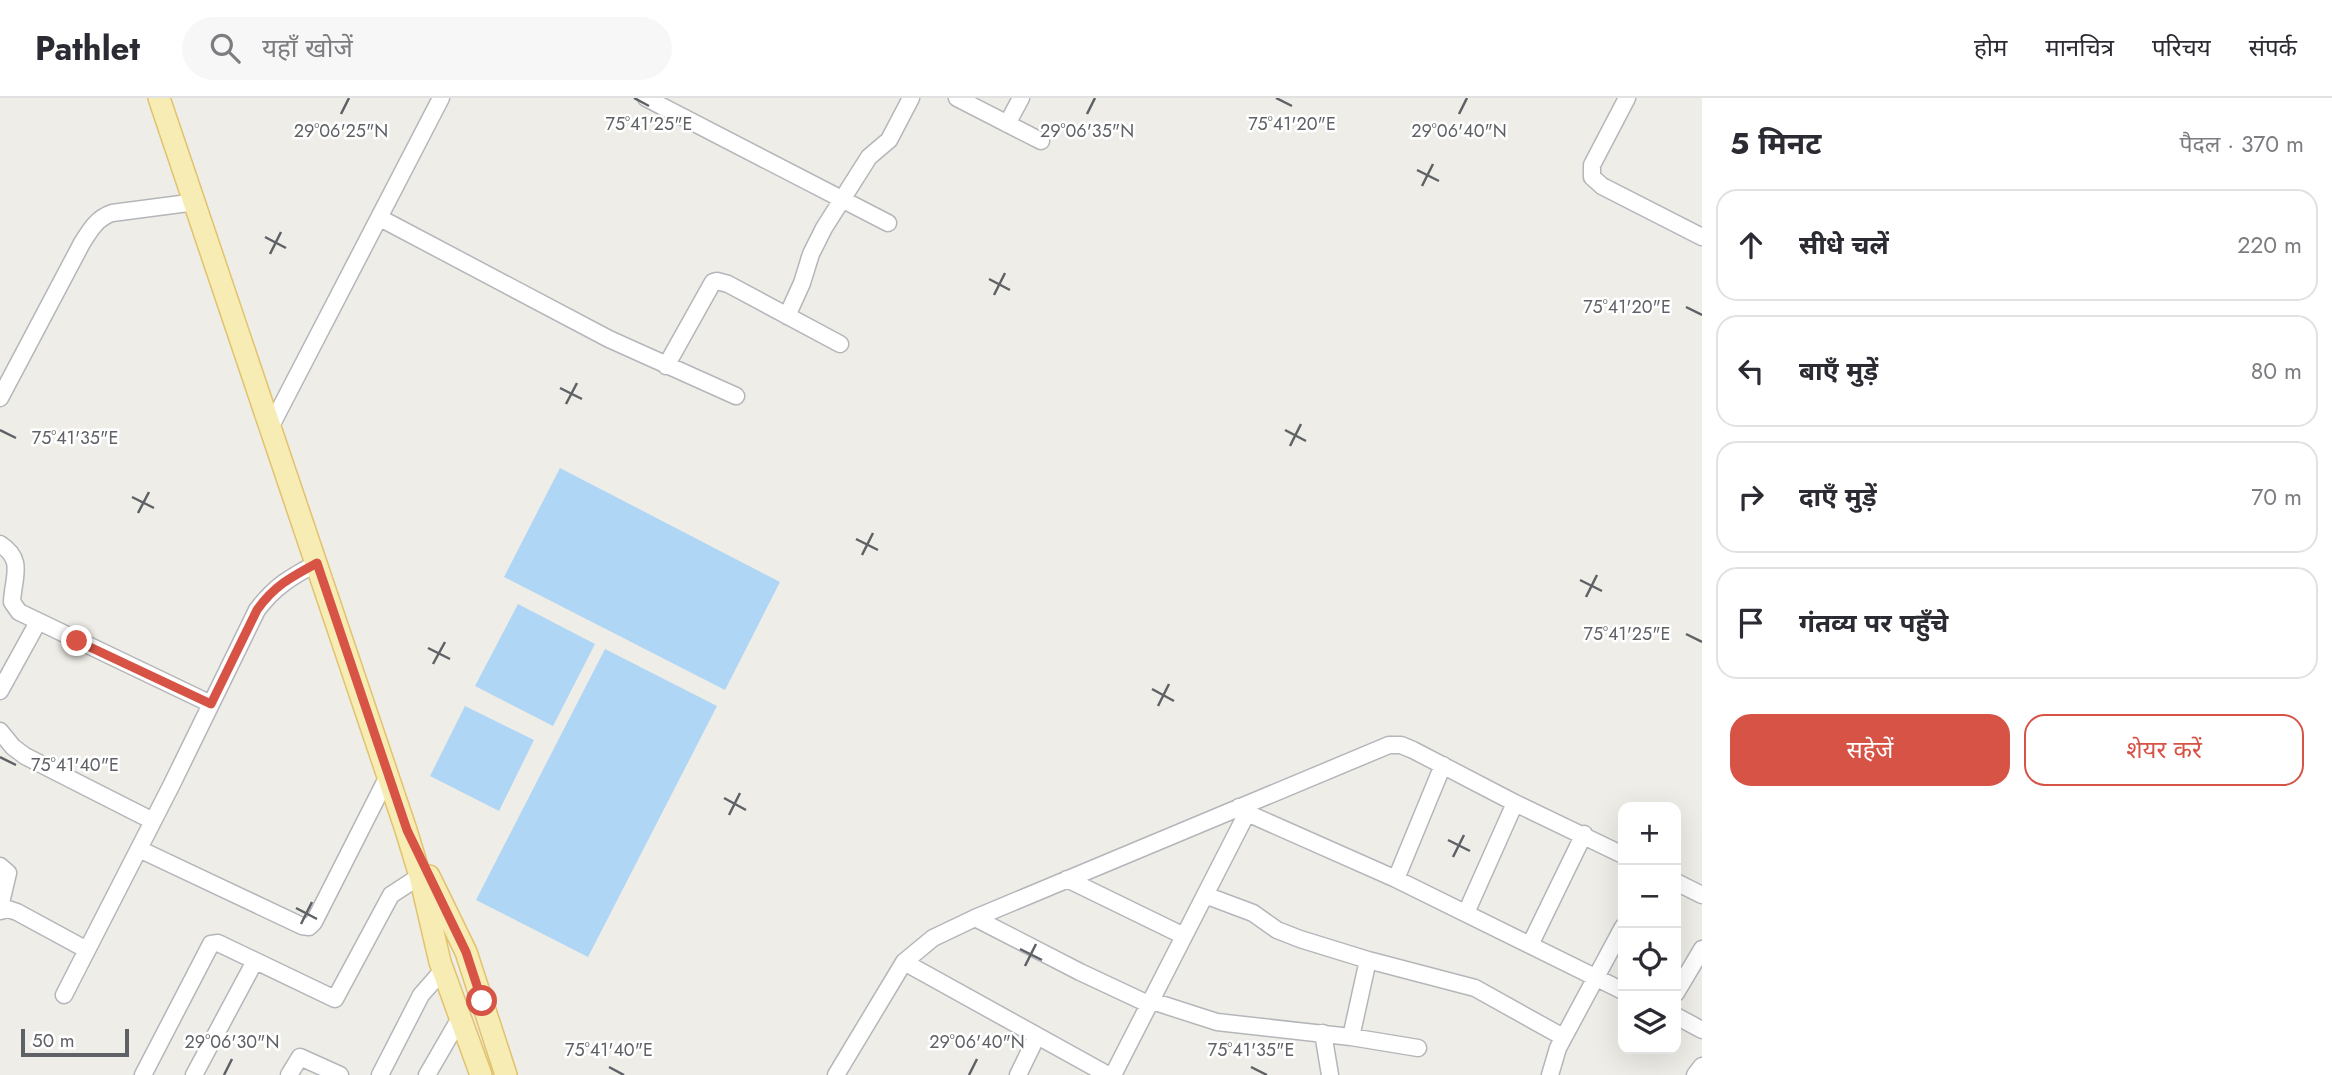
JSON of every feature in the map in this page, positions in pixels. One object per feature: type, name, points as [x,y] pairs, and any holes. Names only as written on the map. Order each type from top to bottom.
[{"type":"main road","points":[[159,98],[407,830],[443,970],[481,1075]]},
{"type":"main road","points":[[407,830],[466,952],[506,1075]]},
{"type":"street","points":[[271,426],[441,98]]},
{"type":"street","points":[[646,98],[888,223]]},
{"type":"street","points":[[787,316],[811,254],[869,157],[889,139],[911,98]]},
{"type":"street","points":[[957,98],[1041,141]]},
{"type":"street","points":[[1007,124],[1021,98]]},
{"type":"street","points":[[1627,98],[1592,165],[1592,177],[1602,186],[1702,237]]},
{"type":"street","points":[[0,398],[82,243],[95,224],[111,214],[196,202]]},
{"type":"street","points":[[380,218],[609,339],[737,396]]},
{"type":"street","points":[[666,366],[713,282],[723,281],[840,344]]},
{"type":"street","points":[[0,544],[12,553],[16,562],[12,604],[19,612],[211,704]]},
{"type":"street","points":[[64,995],[257,610],[285,580],[317,563]]},
{"type":"street","points":[[0,691],[38,621]]},
{"type":"street","points":[[0,731],[13,747],[25,756],[153,821]]},
{"type":"street","points":[[836,1075],[904,962],[933,938],[1067,879],[1243,810],[1389,745],[1406,747],[1618,852]]},
{"type":"street","points":[[1396,879],[1443,765]]},
{"type":"street","points":[[139,849],[309,927],[314,922],[388,776]]},
{"type":"street","points":[[1466,913],[1515,803]]},
{"type":"street","points":[[1243,810],[1396,879],[1618,988]]},
{"type":"street","points":[[904,962],[1111,1075],[1205,895],[1243,810]]},
{"type":"street","points":[[1530,945],[1584,834]]},
{"type":"street","points":[[0,866],[8,873],[0,909],[17,912],[87,950]]},
{"type":"street","points":[[143,1075],[211,944],[219,943],[335,999],[391,895],[420,876]]},
{"type":"street","points":[[1067,879],[1184,936]]},
{"type":"street","points":[[1681,884],[1702,895]]},
{"type":"street","points":[[1205,895],[1253,913],[1277,930],[1300,939],[1475,988],[1563,1037]]},
{"type":"street","points":[[975,918],[1144,1002],[1155,1002],[1217,1022],[1323,1033],[1418,1048]]},
{"type":"street","points":[[1550,1075],[1563,1037],[1622,928]]},
{"type":"street","points":[[1677,991],[1702,949]]},
{"type":"street","points":[[1352,1037],[1368,960]]},
{"type":"street","points":[[194,1075],[255,961]]},
{"type":"street","points":[[380,1075],[419,998],[443,970]]},
{"type":"street","points":[[427,1075],[460,1018]]},
{"type":"street","points":[[1681,1019],[1702,1030]]},
{"type":"street","points":[[1323,1033],[1330,1075]]},
{"type":"street","points":[[1018,1075],[1037,1036]]},
{"type":"street","points":[[289,1075],[300,1057],[340,1075]]},
{"type":"street","points":[[1695,1075],[1702,1066]]},
{"type":"water","points":[[560,468],[780,582],[725,690],[504,577]]},
{"type":"water","points":[[518,604],[595,644],[553,726],[475,686]]},
{"type":"water","points":[[605,649],[717,706],[588,957],[476,900]]},
{"type":"water","points":[[465,706],[534,740],[499,811],[430,776]]},
{"type":"route","points":[[77,641],[211,704],[257,610],[266,598],[285,580],[317,563],[407,830],[466,952],[482,1001]]}]
